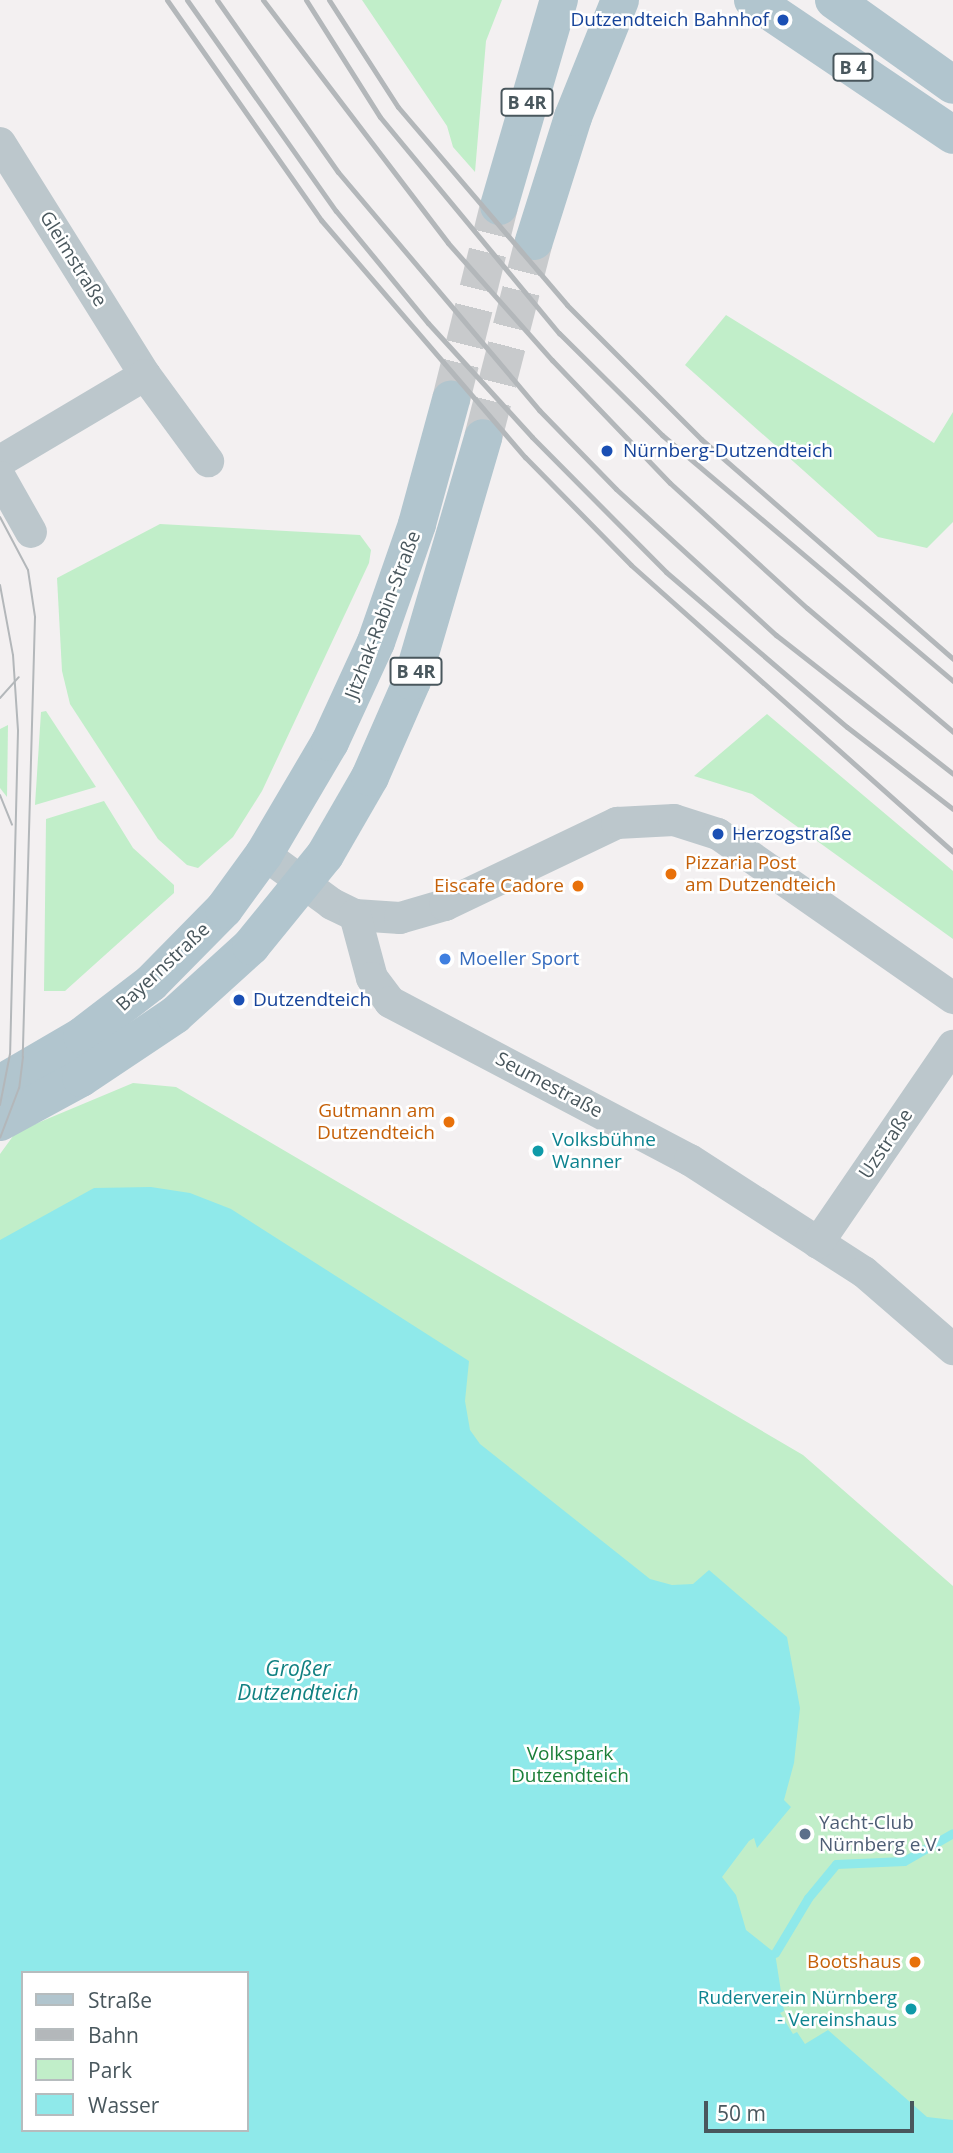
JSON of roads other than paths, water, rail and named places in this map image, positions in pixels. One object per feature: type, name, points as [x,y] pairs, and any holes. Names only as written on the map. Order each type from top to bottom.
[{"type":"main road","name":"B 4R","points":[[499,206],[559,0]]},
{"type":"main road","name":"B 4R","points":[[534,241],[573,117],[620,0]]},
{"type":"main road","name":"B 4","points":[[753,0],[953,135]]},
{"type":"main road","points":[[834,0],[953,85]]},
{"type":"main road","name":"Jitzhak-Rabin-Straße","points":[[264,854],[330,742],[376,642],[417,524],[452,400]]},
{"type":"main road","name":"B 4R","points":[[303,884],[348,817],[399,714],[433,621],[483,438]]},
{"type":"main road","name":"Bayernstraße","points":[[0,1084],[82,1036],[151,983],[224,909],[264,854]]},
{"type":"main road","name":"Bayernstraße","points":[[0,1122],[81,1078],[175,1015],[251,946],[303,884]]},
{"type":"street","name":"Gleimstraße","points":[[0,143],[145,375],[208,461]]},
{"type":"street","points":[[0,461],[145,375]]},
{"type":"street","points":[[0,477],[31,532]]},
{"type":"street","points":[[264,854],[303,884],[355,915],[379,920],[425,912],[617,823],[674,821],[718,834],[953,998]]},
{"type":"street","name":"Seumestraße","points":[[355,915],[372,978],[390,1002],[690,1160],[864,1272],[953,1349]]},
{"type":"street","name":"Uzstraße","points":[[818,1243],[953,1046]]},
{"type":"water","name":"Großer Dutzendteich","points":[[151,1187],[190,1193],[231,1209],[469,1361],[465,1401],[470,1430],[480,1444],[650,1579],[672,1585],[693,1584],[709,1570],[787,1637],[800,1708],[794,1763],[784,1800],[791,1807],[757,1848],[754,1838],[749,1841],[722,1877],[736,1895],[746,1930],[775,1953],[784,2011],[780,2013],[793,2034],[797,2032],[805,2044],[828,2030],[927,2117],[953,2120],[953,2153],[0,2153],[0,1240],[94,1188]]},
{"type":"waterway","points":[[775,1953],[808,1898],[836,1864],[904,1861],[953,1833]]},
{"type":"tunnel","points":[[451,400],[499,206]]},
{"type":"tunnel","points":[[483,438],[534,241]]},
{"type":"tram line","points":[[0,517],[28,570],[35,617],[23,1057],[19,1088],[0,1138]]},
{"type":"tram line","points":[[0,585],[13,655],[18,731],[10,1054],[0,1105]]},
{"type":"tram line","points":[[0,698],[19,677]]},
{"type":"tram line","points":[[0,795],[12,825]]},
{"type":"railway","points":[[167,0],[321,220],[525,457],[631,565],[953,852]]},
{"type":"railway","points":[[187,0],[336,211],[428,323],[532,437],[666,572],[847,727],[953,809]]},
{"type":"railway","points":[[217,0],[338,172],[539,410],[616,489],[776,635],[953,774]]},
{"type":"railway","points":[[263,0],[448,243],[552,360],[670,483],[807,608],[953,732]]},
{"type":"railway","points":[[306,0],[380,117],[559,333],[662,435],[953,681]]},
{"type":"railway","points":[[329,0],[398,107],[567,305],[701,439],[953,659]]},
{"type":"place","name":"Dutzendteich Bahnhof","points":[[783,20]]},
{"type":"place","name":"Nürnberg-Dutzendteich","points":[[607,451]]},
{"type":"place","name":"Herzogstraße","points":[[718,834]]},
{"type":"place","name":"Pizzaria Post am Dutzendteich","points":[[671,874]]},
{"type":"place","name":"Eiscafe Cadore","points":[[578,886]]},
{"type":"place","name":"Moeller Sport","points":[[445,959]]},
{"type":"place","name":"Dutzendteich","points":[[239,1000]]},
{"type":"place","name":"Gutmann am Dutzendteich","points":[[449,1122]]},
{"type":"place","name":"Volksbühne Wanner","points":[[538,1151]]},
{"type":"place","name":"Yacht-Club Nürnberg e.V.","points":[[805,1834]]},
{"type":"place","name":"Bootshaus","points":[[915,1962]]},
{"type":"place","name":"Ruderverein Nürnberg - Vereinshaus","points":[[911,2009]]},
{"type":"park label","name":"Volkspark Dutzendteich","points":[[570,1765]]}]
